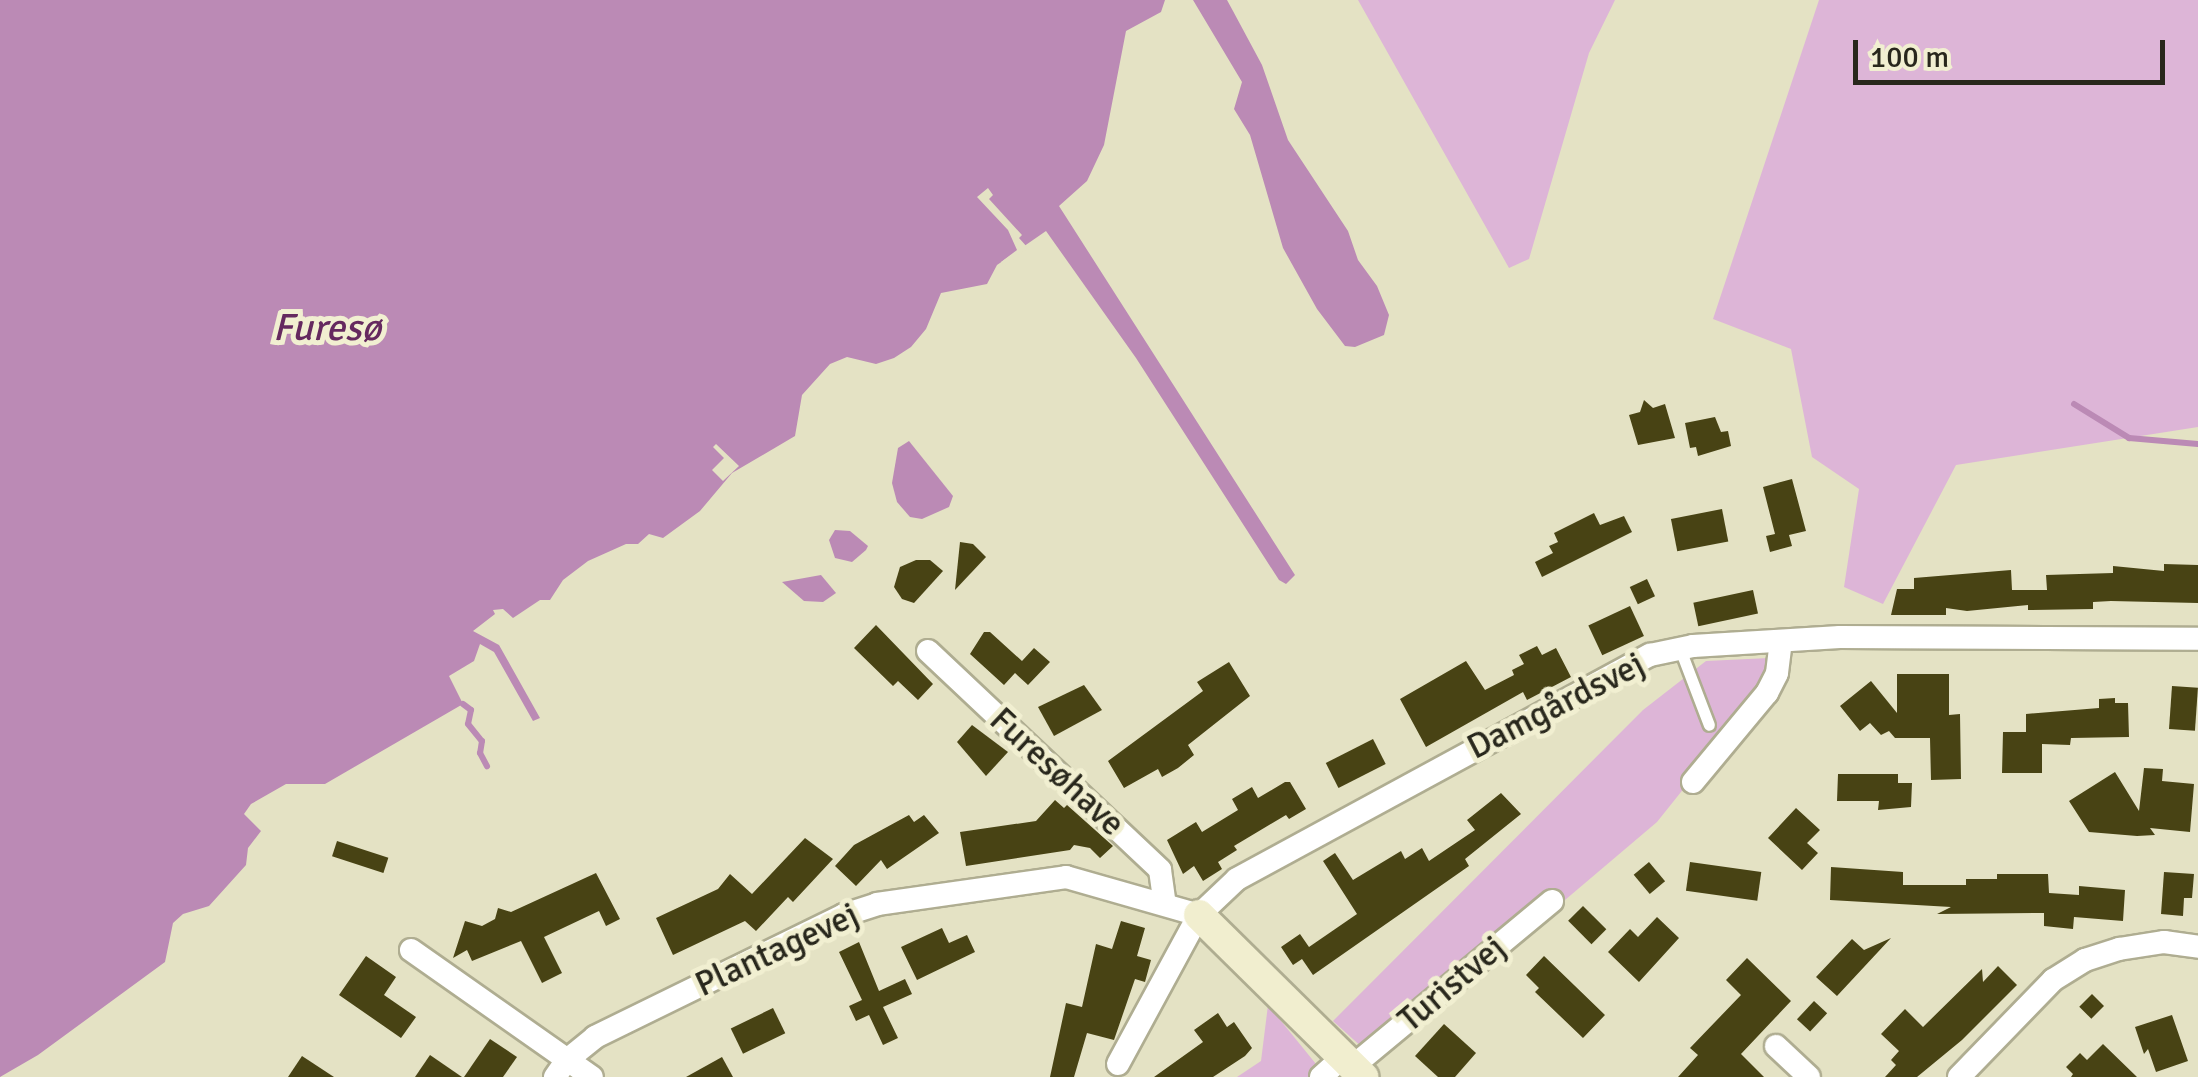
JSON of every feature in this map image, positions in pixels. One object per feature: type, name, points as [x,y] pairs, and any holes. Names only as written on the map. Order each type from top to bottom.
[{"type":"street","name":"Damgårdsvej","points":[[1199,916],[1237,879],[1328,826],[1650,656],[1680,649],[1840,637],[2198,639]]},
{"type":"street","points":[[1693,782],[1767,693],[1777,672],[1781,641]]},
{"type":"street","name":"Furesøhave","points":[[928,652],[1160,870],[1165,904]]},
{"type":"street","name":"Plantagevej","points":[[561,1068],[595,1037],[844,915],[876,904],[1066,877],[1199,916],[1345,1069]]},
{"type":"street","name":"Turistvej","points":[[1345,1069],[1552,901]]},
{"type":"street","points":[[1118,1064],[1199,916]]},
{"type":"street","points":[[1958,1077],[2054,980],[2084,960],[2119,948],[2164,942],[2198,947]]},
{"type":"street","points":[[411,950],[561,1068],[592,1077]]},
{"type":"street","points":[[1776,1046],[1809,1077]]},
{"type":"lane","points":[[1680,649],[1709,725]]},
{"type":"shaded area","points":[[1358,0],[1615,0],[1589,53],[1529,259],[1509,268]]},
{"type":"shaded area","points":[[1819,0],[2198,0],[2198,427],[1956,465],[1883,604],[1844,587],[1859,489],[1812,457],[1791,349],[1713,319]]},
{"type":"shaded area","points":[[1769,658],[1773,663],[1724,739],[1682,782],[1685,787],[1657,822],[1565,900],[1554,890],[1364,1049],[1333,1021],[1643,710],[1706,661]]},
{"type":"shaded area","points":[[1268,1005],[1316,1064],[1311,1077],[1237,1077],[1261,1061]]},
{"type":"water","name":"Furesø","points":[[0,0],[1165,0],[1161,12],[1126,31],[1104,145],[1087,181],[1059,206],[1295,575],[1286,584],[1279,580],[1136,358],[1046,231],[997,265],[987,284],[941,293],[926,329],[911,347],[894,358],[876,364],[847,357],[830,364],[802,395],[795,436],[732,473],[700,511],[663,538],[649,534],[638,544],[626,544],[588,561],[563,580],[550,600],[540,600],[513,618],[503,609],[493,610],[495,614],[473,631],[499,645],[540,718],[533,721],[494,652],[480,644],[474,661],[449,676],[463,704],[325,784],[286,784],[251,804],[244,814],[261,831],[248,848],[246,865],[209,906],[183,914],[173,923],[165,962],[38,1055],[0,1077]]},
{"type":"water","points":[[1193,0],[1227,0],[1262,65],[1288,140],[1348,231],[1358,260],[1377,286],[1389,315],[1384,335],[1355,347],[1345,346],[1317,309],[1283,248],[1250,135],[1234,109],[1242,82]]},
{"type":"water","points":[[909,441],[953,496],[949,507],[922,519],[910,517],[897,502],[892,483],[898,448]]},
{"type":"water","points":[[835,530],[850,531],[868,546],[866,550],[852,562],[835,558],[829,540]]},
{"type":"water","points":[[821,575],[836,593],[823,602],[804,601],[782,582]]},
{"type":"pier","points":[[988,188],[993,195],[989,199],[1022,235],[1019,238],[1028,248],[1004,266],[1001,262],[1017,250],[1008,230],[977,197]]},
{"type":"pier","points":[[716,444],[739,466],[723,481],[712,470],[724,458],[713,447]]},
{"type":"building","points":[[1644,400],[1653,408],[1665,404],[1675,438],[1638,445],[1629,415],[1640,412]]},
{"type":"building","points":[[1715,417],[1721,432],[1728,431],[1731,446],[1698,456],[1696,447],[1690,448],[1685,423]]},
{"type":"building","points":[[1792,479],[1806,531],[1789,535],[1792,546],[1770,552],[1766,536],[1775,534],[1763,487]]},
{"type":"building","points":[[1722,509],[1728,541],[1677,551],[1671,519]]},
{"type":"building","points":[[1594,513],[1600,525],[1624,516],[1632,532],[1542,577],[1535,562],[1553,553],[1549,546],[1558,542],[1554,533]]},
{"type":"building","points":[[960,542],[973,544],[986,557],[955,590]]},
{"type":"building","points":[[916,560],[930,560],[943,571],[914,603],[902,599],[894,587],[900,567]]},
{"type":"building","points":[[2164,564],[2198,565],[2198,603],[2111,601],[2093,602],[2093,609],[2028,610],[2028,605],[1967,611],[1946,608],[1946,615],[1891,615],[1897,589],[1914,589],[1914,578],[2011,570],[2012,590],[2047,590],[2046,575],[2113,573],[2113,566],[2164,571]]},
{"type":"building","points":[[1647,579],[1655,596],[1638,604],[1630,587]]},
{"type":"building","points":[[1753,590],[1758,613],[1698,626],[1693,603]]},
{"type":"building","points":[[1630,606],[1644,636],[1602,655],[1588,625]]},
{"type":"building","points":[[876,625],[933,684],[918,700],[898,681],[893,686],[854,648]]},
{"type":"building","points":[[984,632],[990,632],[1022,661],[1034,648],[1050,662],[1028,685],[1015,673],[1004,685],[970,654]]},
{"type":"building","points":[[1537,646],[1542,655],[1556,648],[1571,677],[1527,700],[1523,692],[1426,747],[1400,699],[1466,661],[1485,690],[1514,675],[1512,670],[1524,664],[1519,655]]},
{"type":"building","points":[[1229,662],[1250,696],[1188,745],[1194,755],[1178,768],[1162,777],[1158,769],[1124,788],[1108,761],[1203,691],[1197,682]]},
{"type":"building","points":[[1897,674],[1949,674],[1949,715],[1960,714],[1961,779],[1931,780],[1930,738],[1895,738],[1889,731],[1881,735],[1870,723],[1860,731],[1840,706],[1871,681],[1897,713]]},
{"type":"building","points":[[1084,685],[1102,710],[1054,736],[1038,707]]},
{"type":"building","points":[[2172,686],[2198,688],[2195,731],[2169,729]]},
{"type":"building","points":[[2115,698],[2115,703],[2128,703],[2129,737],[2071,738],[2070,745],[2042,744],[2042,773],[2002,773],[2003,732],[2026,732],[2026,714],[2099,708],[2099,699]]},
{"type":"building","points":[[972,725],[1008,752],[986,776],[957,742]]},
{"type":"building","points":[[1373,739],[1386,764],[1338,788],[1326,763]]},
{"type":"building","points":[[2144,768],[2163,769],[2162,781],[2194,784],[2190,832],[2150,828],[2155,835],[2137,836],[2089,832],[2069,801],[2115,772],[2139,811]]},
{"type":"building","points":[[1838,774],[1898,774],[1898,783],[1912,783],[1911,807],[1878,810],[1879,801],[1837,801]]},
{"type":"building","points":[[1290,782],[1306,809],[1289,819],[1286,815],[1234,846],[1237,850],[1218,862],[1222,869],[1203,881],[1194,866],[1183,874],[1167,840],[1196,822],[1202,832],[1238,810],[1232,799],[1252,787],[1258,798]]},
{"type":"building","points":[[1501,793],[1521,814],[1465,859],[1469,866],[1313,975],[1302,959],[1293,965],[1281,947],[1300,934],[1309,947],[1357,914],[1323,861],[1335,853],[1353,880],[1401,851],[1405,859],[1422,848],[1429,861],[1475,830],[1467,820]]},
{"type":"building","points":[[1055,800],[1064,808],[1067,805],[1113,846],[1100,858],[1090,848],[1074,845],[1070,850],[966,866],[960,832],[1036,821]]},
{"type":"building","points":[[1796,808],[1820,830],[1807,843],[1818,853],[1802,870],[1768,838]]},
{"type":"building","points":[[909,815],[914,822],[924,815],[939,833],[887,869],[881,860],[856,886],[835,866],[854,845]]},
{"type":"building","points":[[805,838],[833,859],[793,902],[788,897],[756,931],[745,921],[673,955],[656,918],[718,889],[730,874],[752,894]]},
{"type":"building","points":[[337,841],[388,858],[383,873],[332,856]]},
{"type":"building","points":[[1649,862],[1665,881],[1650,894],[1634,875]]},
{"type":"building","points":[[1690,862],[1761,872],[1757,901],[1686,891]]},
{"type":"building","points":[[1831,867],[1903,872],[1903,885],[1966,885],[1966,879],[1997,879],[1997,874],[2048,874],[2049,893],[2079,895],[2079,886],[2125,890],[2123,921],[2074,917],[2073,929],[2044,926],[2044,913],[1937,914],[1951,907],[1830,900]]},
{"type":"building","points":[[2164,872],[2194,874],[2192,898],[2184,898],[2183,916],[2161,914]]},
{"type":"building","points":[[596,873],[620,919],[606,926],[599,911],[544,937],[562,973],[542,983],[521,941],[472,961],[467,950],[453,958],[465,921],[482,926],[495,919],[498,908],[511,912]]},
{"type":"building","points":[[1583,906],[1606,929],[1591,944],[1568,921]]},
{"type":"building","points":[[1657,917],[1679,938],[1639,982],[1608,952],[1630,929],[1638,937]]},
{"type":"building","points":[[1121,921],[1145,928],[1137,956],[1151,960],[1145,982],[1135,979],[1114,1040],[1087,1033],[1074,1077],[1050,1077],[1066,1003],[1082,1007],[1096,944],[1112,949]]},
{"type":"building","points":[[942,928],[949,943],[967,935],[975,952],[917,980],[901,947]]},
{"type":"building","points":[[1891,938],[1837,996],[1816,977],[1852,939],[1864,950]]},
{"type":"building","points":[[859,942],[879,991],[905,979],[912,994],[883,1007],[898,1038],[883,1045],[869,1015],[856,1021],[849,1006],[862,1000],[839,952]]},
{"type":"building","points":[[366,956],[396,977],[384,995],[416,1017],[401,1038],[339,995]]},
{"type":"building","points":[[1544,956],[1605,1015],[1583,1038],[1535,992],[1539,988],[1526,975]]},
{"type":"building","points":[[1747,958],[1791,1001],[1741,1054],[1764,1077],[1678,1077],[1698,1055],[1690,1048],[1741,995],[1726,980]]},
{"type":"building","points":[[1998,966],[2017,985],[1962,1040],[1917,1077],[1885,1077],[1896,1065],[1891,1060],[1899,1051],[1881,1034],[1905,1009],[1923,1027],[1982,969],[1983,982]]},
{"type":"building","points":[[2092,994],[2104,1006],[2091,1019],[2079,1007]]},
{"type":"building","points":[[1814,1001],[1827,1013],[1810,1032],[1797,1019]]},
{"type":"building","points":[[773,1008],[785,1033],[743,1054],[731,1029]]},
{"type":"building","points":[[1218,1013],[1227,1027],[1234,1022],[1252,1048],[1245,1056],[1213,1077],[1154,1077],[1203,1042],[1194,1030]]},
{"type":"building","points":[[2172,1015],[2188,1061],[2156,1072],[2148,1049],[2144,1054],[2135,1027]]},
{"type":"building","points":[[1444,1024],[1476,1053],[1455,1077],[1438,1077],[1415,1056]]},
{"type":"building","points":[[490,1039],[517,1057],[503,1077],[464,1077]]},
{"type":"building","points":[[2103,1044],[2137,1077],[2071,1077],[2073,1074],[2066,1067],[2080,1053],[2087,1060]]},
{"type":"building","points":[[430,1055],[462,1077],[415,1077]]},
{"type":"building","points":[[302,1056],[334,1077],[288,1077]]},
{"type":"building","points":[[722,1057],[733,1077],[686,1077]]},
{"type":"waterway","points":[[2074,404],[2129,438],[2198,444]]},
{"type":"waterway","points":[[463,704],[471,710],[468,724],[482,741],[480,753],[487,766]]}]
